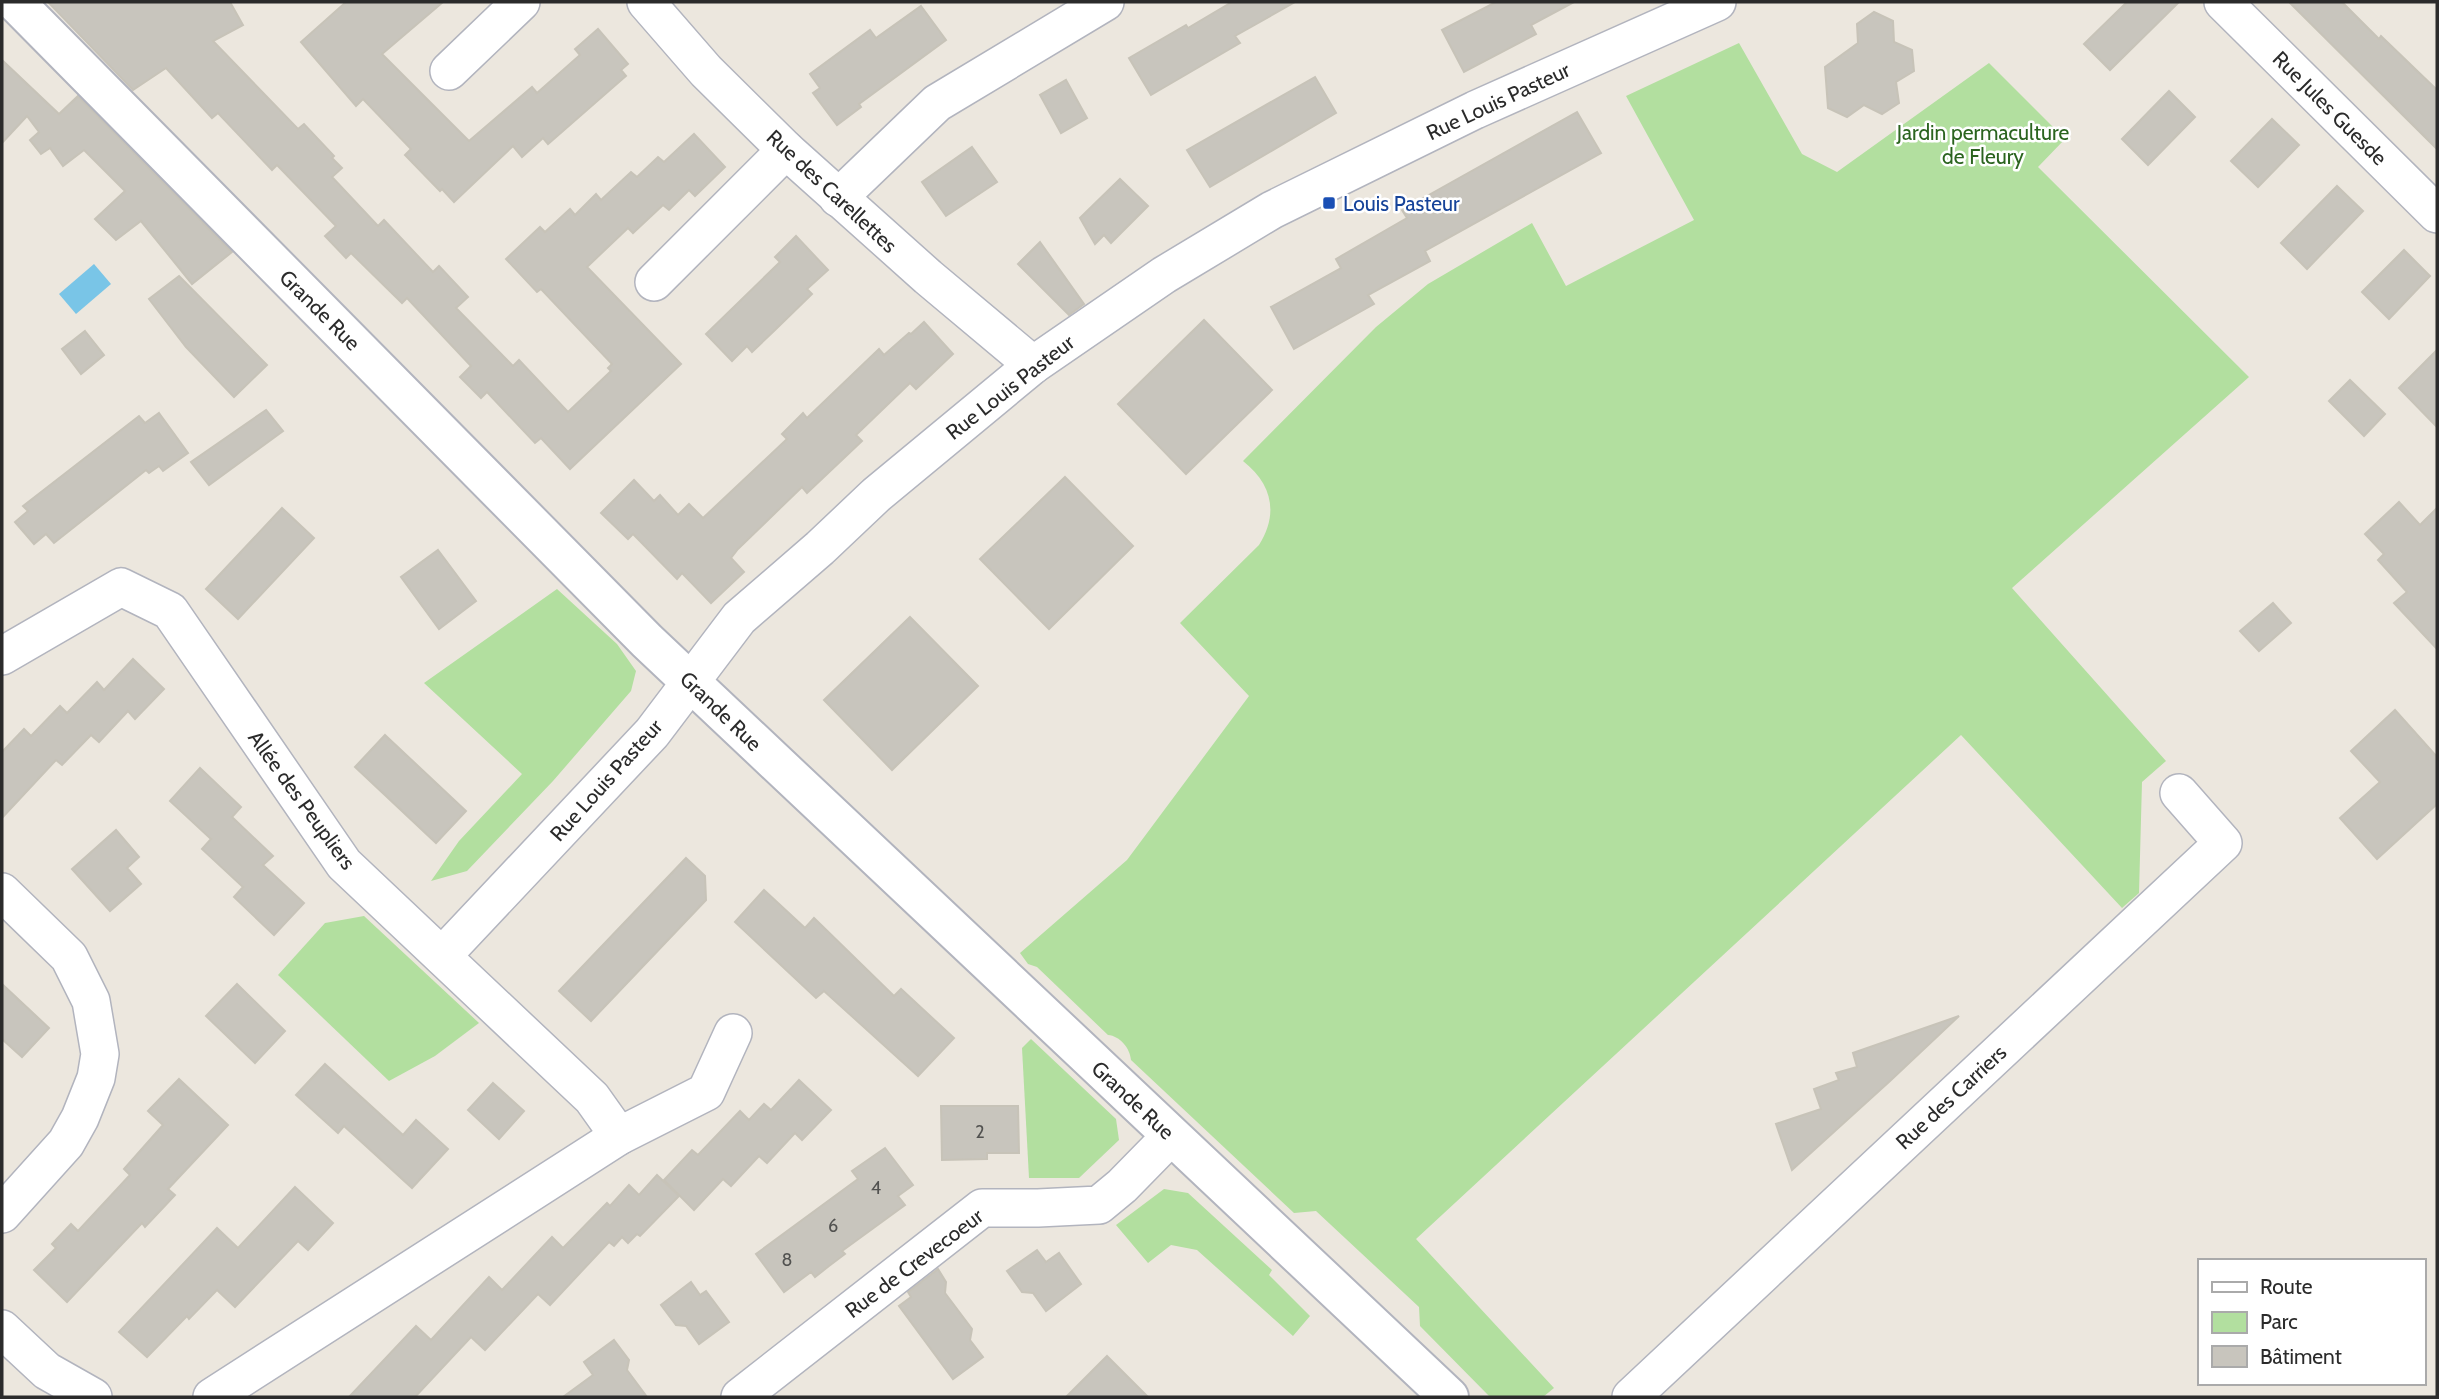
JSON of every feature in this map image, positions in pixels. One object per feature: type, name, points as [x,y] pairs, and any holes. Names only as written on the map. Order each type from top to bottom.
[{"type":"street","name":"Grande Rue","points":[[15,2],[690,683],[1450,1397]]},
{"type":"street","points":[[449,71],[521,2]]},
{"type":"street","name":"Rue des Carellettes","points":[[646,2],[706,71],[786,150],[1033,365]]},
{"type":"street","points":[[838,198],[937,103],[1105,2]]},
{"type":"street","name":"Rue Louis Pasteur","points":[[442,956],[652,733],[739,618],[876,495],[1033,365],[1164,275],[1272,210],[1475,110],[1717,2]]},
{"type":"street","name":"Rue Jules Guesde","points":[[2223,2],[2437,214]]},
{"type":"street","points":[[654,282],[786,150]]},
{"type":"street","name":"Allée des Peupliers","points":[[2,656],[121,587],[170,611],[344,864],[592,1098],[619,1136]]},
{"type":"street","name":"Rue des Carriers","points":[[1631,1397],[2223,843],[2179,793]]},
{"type":"street","points":[[2,892],[69,957],[91,1001],[100,1054],[96,1078],[80,1118],[66,1143],[2,1214]]},
{"type":"street","points":[[212,1397],[619,1136],[706,1092],[733,1033]]},
{"type":"street","name":"Rue de Crevecoeur","points":[[740,1397],[982,1208],[1038,1209],[1099,1205],[1122,1186],[1171,1136]]},
{"type":"street","points":[[2,1329],[47,1371],[93,1397]]},
{"type":"green space","name":"Jardin permaculture de Fleury","points":[[1739,43],[1802,154],[1837,172],[1989,63],[2065,139],[2038,167],[2249,377],[2012,588],[2166,761],[2142,782],[2139,893],[2122,908],[1961,735],[1416,1239],[1554,1388],[1543,1397],[1490,1397],[1420,1326],[1419,1307],[1316,1211],[1294,1213],[1131,1060],[1124,1043],[1108,1035],[1037,967],[1028,964],[1020,953],[1127,860],[1249,696],[1180,623],[1259,545],[1265,533],[1270,510],[1266,489],[1261,479],[1243,461],[1376,327],[1428,284],[1532,223],[1566,286],[1694,220],[1626,96]]},
{"type":"green space","points":[[557,589],[617,644],[636,671],[631,691],[553,781],[467,871],[431,881],[459,841],[522,774],[424,683]]},
{"type":"green space","points":[[364,916],[479,1023],[435,1056],[389,1081],[278,975],[325,923]]},
{"type":"green space","points":[[1031,1039],[1116,1119],[1119,1140],[1079,1178],[1029,1178],[1022,1048]]},
{"type":"green space","points":[[1164,1189],[1188,1193],[1272,1270],[1269,1275],[1310,1316],[1293,1336],[1197,1250],[1171,1245],[1148,1263],[1116,1225]]},
{"type":"water","points":[[94,264],[111,284],[76,314],[59,294]]},
{"type":"building","points":[[48,2],[230,2],[243,25],[213,41],[298,129],[304,124],[334,156],[332,158],[342,168],[332,177],[378,226],[384,220],[433,272],[439,266],[468,297],[456,308],[513,366],[519,360],[568,412],[611,371],[608,368],[612,364],[541,289],[537,292],[506,259],[540,227],[545,232],[570,209],[575,215],[596,194],[601,200],[631,172],[637,177],[658,157],[664,162],[694,134],[725,167],[695,196],[689,190],[669,210],[663,205],[633,233],[628,228],[587,267],[681,364],[570,469],[541,438],[535,443],[487,392],[481,398],[460,377],[471,366],[407,298],[402,303],[351,253],[346,258],[325,236],[336,226],[277,165],[272,170],[218,113],[212,118],[166,68],[133,90]]},
{"type":"building","points":[[346,2],[443,2],[382,54],[469,141],[532,87],[537,93],[580,55],[575,49],[598,29],[628,64],[621,70],[626,76],[548,144],[543,138],[522,157],[513,146],[454,202],[405,155],[411,149],[363,99],[356,106],[301,42]]},
{"type":"building","points":[[1232,2],[1295,2],[1235,36],[1240,43],[1151,95],[1129,58]]},
{"type":"building","points":[[1496,2],[1574,2],[1531,25],[1536,34],[1464,72],[1442,30]]},
{"type":"building","points":[[2127,2],[2179,2],[2110,70],[2084,44]]},
{"type":"building","points":[[2289,2],[2342,2],[2437,90],[2437,149]]},
{"type":"building","points":[[921,6],[946,40],[859,104],[861,107],[837,125],[813,93],[820,88],[810,74],[870,30],[876,38]]},
{"type":"building","points":[[1874,12],[1893,21],[1894,42],[1912,50],[1914,71],[1896,82],[1899,103],[1882,114],[1864,105],[1847,117],[1828,108],[1825,67],[1858,43],[1857,24]]},
{"type":"building","points":[[2,60],[59,114],[78,96],[232,252],[192,284],[141,221],[116,240],[95,219],[125,191],[84,150],[63,166],[50,148],[41,154],[30,140],[39,132],[27,116],[2,143]]},
{"type":"building","points":[[1315,77],[1336,113],[1210,187],[1187,150]]},
{"type":"building","points":[[1066,80],[1087,118],[1061,133],[1040,95]]},
{"type":"building","points":[[2169,91],[2195,117],[2148,165],[2122,139]]},
{"type":"building","points":[[1577,112],[1601,153],[1425,251],[1430,261],[1368,295],[1374,304],[1294,349],[1271,307],[1341,268],[1336,259],[1407,218],[1402,210]]},
{"type":"building","points":[[2272,119],[2299,145],[2258,187],[2231,161]]},
{"type":"building","points":[[972,147],[997,182],[946,216],[922,182]]},
{"type":"building","points":[[1120,179],[1148,206],[1111,243],[1104,235],[1095,244],[1080,218]]},
{"type":"building","points":[[2337,186],[2363,211],[2307,269],[2281,243]]},
{"type":"building","points":[[796,236],[828,270],[807,289],[812,294],[752,352],[747,346],[732,361],[706,334],[780,262],[775,257]]},
{"type":"building","points":[[1040,242],[1084,304],[1069,315],[1018,264]]},
{"type":"building","points":[[2404,250],[2430,276],[2389,319],[2362,292]]},
{"type":"building","points":[[179,276],[267,365],[234,397],[186,347],[149,299]]},
{"type":"building","points":[[1204,320],[1272,390],[1186,474],[1118,404]]},
{"type":"building","points":[[924,322],[953,354],[916,389],[910,383],[856,435],[862,441],[807,493],[802,487],[738,549],[731,558],[744,572],[711,603],[682,573],[677,579],[633,534],[628,539],[601,513],[634,480],[654,501],[660,495],[678,515],[689,504],[703,518],[787,439],[782,434],[803,413],[807,418],[879,349],[884,355]]},
{"type":"building","points":[[85,331],[104,355],[81,374],[62,349]]},
{"type":"building","points":[[2437,350],[2437,427],[2399,388]]},
{"type":"building","points":[[2350,380],[2385,414],[2364,436],[2329,401]]},
{"type":"building","points":[[266,410],[283,431],[209,485],[191,462]]},
{"type":"building","points":[[159,413],[188,453],[163,471],[159,466],[149,473],[146,470],[54,543],[46,534],[34,544],[15,522],[28,511],[23,506],[139,416],[145,423]]},
{"type":"building","points":[[1065,477],[1133,546],[1049,629],[980,559]]},
{"type":"building","points":[[2399,502],[2420,525],[2437,508],[2437,649],[2394,603],[2407,592],[2378,560],[2384,554],[2365,534]]},
{"type":"building","points":[[282,508],[314,538],[238,619],[206,589]]},
{"type":"building","points":[[438,550],[476,601],[439,629],[401,577]]},
{"type":"building","points":[[2273,603],[2291,623],[2259,651],[2240,631]]},
{"type":"building","points":[[910,617],[978,686],[892,770],[824,700]]},
{"type":"building","points":[[133,659],[164,689],[135,719],[128,711],[99,742],[91,735],[62,765],[56,760],[2,818],[2,752],[24,729],[31,736],[60,706],[67,713],[97,682],[104,690]]},
{"type":"building","points":[[2395,710],[2437,757],[2437,804],[2377,859],[2340,818],[2380,782],[2351,751]]},
{"type":"building","points":[[385,735],[466,811],[436,843],[355,767]]},
{"type":"building","points":[[200,768],[241,807],[232,817],[273,856],[263,865],[304,903],[274,935],[234,897],[243,887],[202,849],[211,839],[170,801]]},
{"type":"building","points":[[116,830],[139,857],[127,868],[141,884],[110,911],[72,869]]},
{"type":"building","points":[[686,858],[705,876],[706,900],[591,1021],[559,991]]},
{"type":"building","points":[[764,890],[805,928],[814,918],[894,996],[901,989],[954,1038],[918,1076],[824,991],[816,998],[735,922]]},
{"type":"building","points":[[2,984],[49,1028],[22,1057],[2,1039]]},
{"type":"building","points":[[237,984],[285,1031],[255,1063],[206,1016]]},
{"type":"building","points":[[1959,1016],[1792,1170],[1776,1124],[1821,1109],[1814,1089],[1839,1080],[1836,1073],[1857,1067],[1853,1053]]},
{"type":"building","points":[[325,1064],[403,1135],[416,1120],[448,1149],[412,1188],[344,1126],[338,1133],[296,1095]]},
{"type":"building","points":[[179,1079],[228,1125],[168,1189],[175,1195],[145,1227],[142,1223],[67,1302],[34,1270],[56,1248],[52,1244],[71,1224],[78,1231],[130,1175],[124,1169],[163,1125],[148,1111]]},
{"type":"building","points":[[799,1080],[831,1110],[802,1140],[795,1133],[767,1163],[759,1156],[731,1186],[723,1179],[694,1210],[664,1180],[692,1150],[698,1155],[740,1111],[749,1120],[764,1104],[771,1110]]},
{"type":"building","points":[[493,1083],[524,1111],[499,1139],[468,1110]]},
{"type":"building","points":[[941,1106],[1018,1106],[1019,1153],[987,1153],[987,1159],[942,1160]]},
{"type":"building","points":[[885,1148],[913,1185],[898,1196],[905,1205],[842,1251],[845,1254],[815,1277],[811,1272],[784,1292],[756,1254],[858,1179],[852,1171]]},
{"type":"building","points":[[657,1175],[679,1196],[640,1236],[637,1234],[628,1243],[622,1237],[614,1246],[609,1242],[550,1305],[538,1294],[485,1350],[471,1337],[415,1397],[349,1397],[416,1326],[431,1340],[489,1277],[502,1290],[552,1237],[563,1248],[607,1203],[610,1206],[629,1185],[639,1195]]},
{"type":"building","points":[[295,1187],[333,1223],[308,1250],[298,1241],[235,1307],[217,1290],[147,1357],[119,1332],[217,1228],[238,1248]]},
{"type":"building","points":[[1037,1250],[1046,1262],[1059,1253],[1081,1284],[1046,1311],[1033,1293],[1022,1292],[1007,1271]]},
{"type":"building","points":[[938,1269],[946,1282],[945,1293],[972,1329],[970,1340],[983,1357],[953,1379],[899,1306],[911,1297],[908,1292]]},
{"type":"building","points":[[691,1282],[700,1295],[706,1291],[729,1322],[699,1344],[686,1326],[676,1325],[661,1305]]},
{"type":"building","points":[[614,1340],[629,1360],[627,1370],[647,1397],[563,1397],[593,1375],[584,1362]]},
{"type":"building","points":[[1107,1356],[1148,1397],[1066,1397]]},
{"type":"place","name":"Louis Pasteur","points":[[1329,203]]}]
